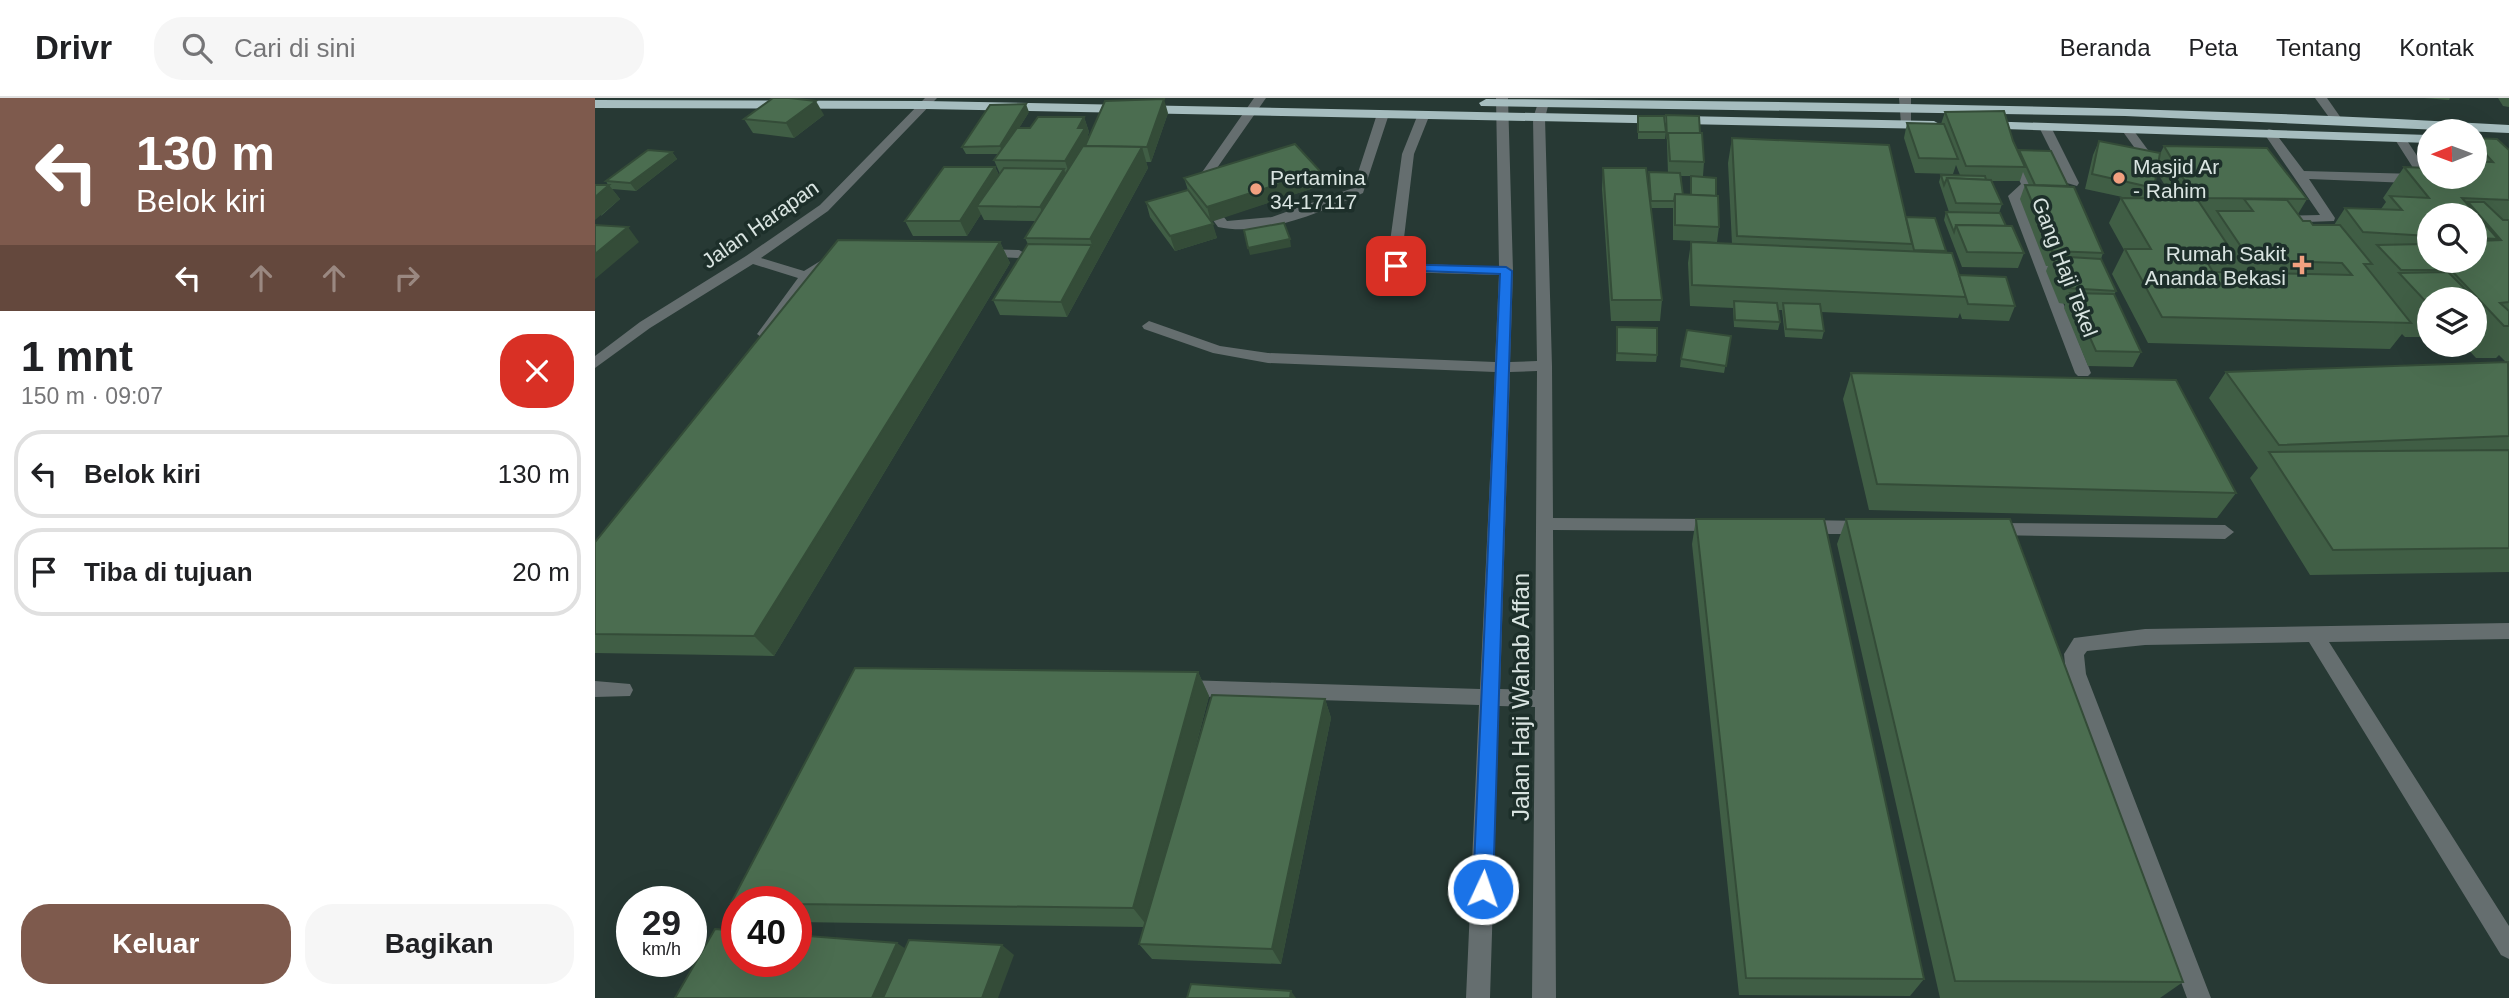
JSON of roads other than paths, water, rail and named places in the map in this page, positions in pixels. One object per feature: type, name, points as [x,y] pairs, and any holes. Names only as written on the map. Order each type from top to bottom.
[{"type":"highway","points":[[1276,98],[1907,124],[2270,132],[2417,139]]},
{"type":"highway","points":[[1928,98],[1952,108]]},
{"type":"highway","points":[[1541,110],[1906,102],[1952,108],[2335,118],[2509,129]]},
{"type":"highway","points":[[595,104],[1257,104],[1383,114],[1424,114],[1503,106]]},
{"type":"highway","points":[[2487,142],[2509,144]]},
{"type":"street","points":[[2321,98],[2335,118]]},
{"type":"street","name":"Jalan Harapan","points":[[595,363],[645,325],[751,259],[824,208],[929,102]]},
{"type":"street","points":[[1906,102],[1907,124]]},
{"type":"street","points":[[1257,104],[1204,178],[1201,189],[1202,197],[1220,222],[1231,226],[1326,206],[1359,190],[1383,114]]},
{"type":"street","name":"Jalan Haji Wahab Affan","points":[[1478,998],[1506,271],[1503,106]]},
{"type":"street","name":"Gang Haji Tekel","points":[[1991,107],[2028,185],[2014,196],[2083,373]]},
{"type":"street","name":"Jalan Haji Wahab Affan","points":[[1541,110],[1545,366],[1544,998]]},
{"type":"street","points":[[1424,114],[1408,154],[1394,264],[1398,268],[1506,271]]},
{"type":"street","points":[[2045,127],[2073,183]]},
{"type":"street","points":[[2127,129],[2162,179]]},
{"type":"street","points":[[2267,219],[2329,218],[2270,132]]},
{"type":"street","points":[[2300,175],[2410,178],[2425,176],[2400,138]]},
{"type":"street","points":[[757,342],[806,276],[834,256],[844,253]]},
{"type":"street","points":[[966,253],[1019,254]]},
{"type":"street","points":[[751,259],[806,276]]},
{"type":"street","points":[[1149,326],[1218,350],[1268,358],[1464,368],[1545,366]]},
{"type":"street","points":[[1544,524],[1736,525]]},
{"type":"street","points":[[1792,526],[1889,527]]},
{"type":"street","points":[[1973,528],[2225,532]]},
{"type":"street","points":[[2199,998],[2076,674],[2074,654],[2081,644],[2145,637],[2509,631]]},
{"type":"street","points":[[2313,633],[2509,947]]},
{"type":"street","points":[[1171,687],[1545,699]]},
{"type":"street","points":[[595,689],[623,690]]},
{"type":"place","name":"Masjid Ar - Rahim","points":[[2119,178]]},
{"type":"place","name":"Pertamina 34-17117","points":[[1256,189]]},
{"type":"place","name":"Rumah Sakit Ananda Bekasi","points":[[2302,265]]}]
